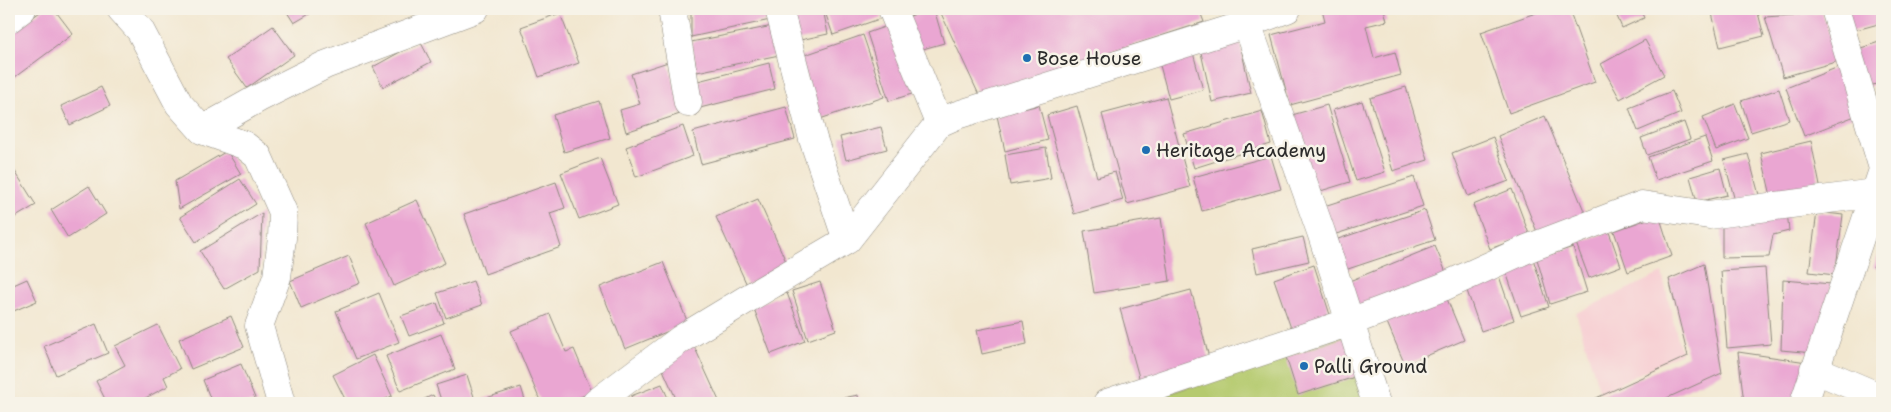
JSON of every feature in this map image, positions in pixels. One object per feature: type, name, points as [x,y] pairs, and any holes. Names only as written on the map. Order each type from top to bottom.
[{"type":"street","points":[[9,19],[22,9]]},
{"type":"street","points":[[121,9],[140,30],[179,104],[202,130],[244,146],[258,156],[283,212],[277,277],[259,326],[281,403]]},
{"type":"street","points":[[202,130],[259,98],[325,65],[475,9]]},
{"type":"street","points":[[675,9],[673,15],[688,104]]},
{"type":"street","points":[[779,9],[813,138],[847,240]]},
{"type":"street","points":[[892,9],[939,123]]},
{"type":"street","points":[[596,403],[681,340],[746,298],[847,240],[939,123],[957,115],[1247,24],[1287,9]]},
{"type":"street","points":[[1834,9],[1882,164]]},
{"type":"street","points":[[1247,24],[1321,232],[1376,403]]},
{"type":"street","points":[[1107,403],[1350,322],[1443,287],[1529,248],[1642,205],[1709,215],[1878,183],[1804,403]]},
{"type":"street","points":[[1814,369],[1882,398]]},
{"type":"shaded area","points":[[1662,273],[1681,353],[1600,393],[1576,313]]},
{"type":"green space","name":"Palli Ground","points":[[1348,334],[1366,403],[1139,403]]},
{"type":"building","points":[[44,9],[54,9],[73,34],[11,80],[9,77],[9,35]]},
{"type":"building","points":[[285,9],[318,9],[294,23]]},
{"type":"building","points":[[691,9],[773,9],[775,19],[691,37]]},
{"type":"building","points":[[799,9],[823,9],[828,34],[791,42],[785,12]]},
{"type":"building","points":[[824,9],[879,9],[882,18],[833,35]]},
{"type":"building","points":[[934,9],[944,43],[916,51],[906,17]]},
{"type":"building","name":"Bose House","points":[[939,9],[1199,9],[1204,22],[979,95]]},
{"type":"building","points":[[1322,9],[1384,9],[1387,21],[1366,26],[1374,58],[1395,52],[1401,75],[1290,105],[1271,35],[1325,21]]},
{"type":"building","points":[[1547,9],[1569,9],[1595,82],[1509,113],[1481,32]]},
{"type":"building","points":[[1614,9],[1640,9],[1644,18],[1622,28]]},
{"type":"building","points":[[1711,9],[1757,9],[1764,36],[1720,47]]},
{"type":"building","points":[[1845,9],[1882,9],[1882,23],[1849,32]]},
{"type":"building","points":[[560,13],[579,63],[539,77],[521,27]]},
{"type":"building","points":[[1822,13],[1839,61],[1783,77],[1765,17]]},
{"type":"building","points":[[893,24],[915,93],[889,101],[867,33]]},
{"type":"building","points":[[778,25],[784,54],[697,72],[691,42]]},
{"type":"building","points":[[273,26],[294,55],[247,88],[226,59]]},
{"type":"building","points":[[863,35],[884,97],[820,119],[799,57]]},
{"type":"building","points":[[1239,39],[1251,93],[1212,102],[1200,48]]},
{"type":"building","points":[[1645,40],[1664,75],[1620,99],[1601,64]]},
{"type":"building","points":[[420,41],[431,62],[383,87],[373,67]]},
{"type":"building","points":[[1882,41],[1882,82],[1864,88],[1852,51]]},
{"type":"building","points":[[1192,49],[1203,90],[1169,99],[1158,58]]},
{"type":"building","points":[[668,62],[683,113],[626,132],[620,110],[640,104],[631,74]]},
{"type":"building","points":[[769,63],[775,89],[696,109],[690,83]]},
{"type":"building","points":[[1841,66],[1860,114],[1804,136],[1786,88]]},
{"type":"building","points":[[101,87],[110,106],[70,125],[61,106]]},
{"type":"building","points":[[1406,87],[1428,160],[1393,171],[1370,98]]},
{"type":"building","points":[[1779,89],[1789,120],[1751,132],[1741,101]]},
{"type":"building","points":[[1672,91],[1681,113],[1638,131],[1629,108]]},
{"type":"building","name":"Heritage Academy","points":[[1166,97],[1190,187],[1127,204],[1102,114]]},
{"type":"building","points":[[599,101],[610,138],[564,152],[553,115]]},
{"type":"building","points":[[1362,101],[1385,172],[1356,181],[1333,110]]},
{"type":"building","points":[[1735,104],[1748,138],[1716,150],[1703,117]]},
{"type":"building","points":[[1039,105],[1048,140],[1005,151],[997,116]]},
{"type":"building","points":[[1327,105],[1350,182],[1314,193],[1292,115]]},
{"type":"building","points":[[1077,106],[1097,177],[1115,172],[1123,200],[1074,214],[1047,115]]},
{"type":"building","points":[[786,107],[795,139],[701,164],[693,132]]},
{"type":"building","points":[[1262,111],[1271,144],[1194,168],[1184,134]]},
{"type":"building","points":[[1545,116],[1585,213],[1537,232],[1498,136]]},
{"type":"building","points":[[1684,122],[1690,139],[1647,155],[1641,138]]},
{"type":"building","points":[[683,126],[693,156],[636,177],[626,147]]},
{"type":"building","points":[[881,127],[887,149],[846,160],[840,137]]},
{"type":"building","points":[[1493,137],[1509,181],[1468,196],[1452,153]]},
{"type":"building","points":[[1705,137],[1713,161],[1656,180],[1648,157]]},
{"type":"building","points":[[1811,141],[1821,191],[1771,196],[1761,153]]},
{"type":"building","points":[[1046,148],[1051,178],[1010,185],[1005,155]]},
{"type":"building","points":[[227,151],[241,174],[179,209],[175,181]]},
{"type":"building","points":[[1748,154],[1759,195],[1735,201],[1724,160]]},
{"type":"building","points":[[1271,156],[1281,189],[1202,211],[1193,177]]},
{"type":"building","points":[[600,158],[618,204],[579,219],[561,173]]},
{"type":"building","points":[[11,165],[36,205],[9,221],[9,166]]},
{"type":"building","points":[[1720,168],[1727,195],[1697,202],[1690,177]]},
{"type":"building","points":[[1414,177],[1423,206],[1330,236],[1321,207]]},
{"type":"building","points":[[240,179],[256,204],[196,242],[180,217]]},
{"type":"building","points":[[556,182],[565,208],[550,213],[561,247],[485,274],[464,214]]},
{"type":"building","points":[[89,186],[106,214],[68,238],[51,210]]},
{"type":"building","points":[[1512,189],[1529,234],[1490,249],[1473,205]]},
{"type":"building","points":[[758,199],[788,266],[747,285],[716,217]]},
{"type":"building","points":[[417,200],[445,263],[394,286],[366,223]]},
{"type":"building","points":[[1425,210],[1435,240],[1342,271],[1332,241]]},
{"type":"building","points":[[1787,211],[1789,231],[1773,235],[1769,257],[1722,258],[1722,224]]},
{"type":"building","points":[[1817,212],[1843,215],[1835,275],[1809,272]]},
{"type":"building","points":[[262,213],[260,269],[224,289],[200,251]]},
{"type":"building","points":[[1659,215],[1672,256],[1628,272],[1614,231]]},
{"type":"building","points":[[1161,218],[1170,281],[1094,293],[1084,231]]},
{"type":"building","points":[[1609,232],[1621,266],[1589,278],[1576,243]]},
{"type":"building","points":[[1303,237],[1309,261],[1257,273],[1252,249]]},
{"type":"building","points":[[1435,246],[1448,277],[1360,314],[1347,282]]},
{"type":"building","points":[[1573,247],[1587,292],[1550,304],[1537,259]]},
{"type":"building","points":[[1882,248],[1882,271],[1873,267]]},
{"type":"building","points":[[349,256],[360,283],[301,308],[290,281]]},
{"type":"building","points":[[1533,259],[1549,307],[1521,316],[1505,269]]},
{"type":"building","points":[[663,262],[688,323],[625,349],[600,287]]},
{"type":"building","points":[[1704,264],[1722,373],[1656,403],[1593,403],[1592,400],[1688,356],[1669,279]]},
{"type":"building","points":[[1314,265],[1332,321],[1293,334],[1274,279]]},
{"type":"building","points":[[1765,268],[1771,344],[1727,348],[1721,271]]},
{"type":"building","points":[[1498,273],[1514,320],[1481,331],[1465,285]]},
{"type":"building","points":[[27,279],[37,301],[9,313],[9,287]]},
{"type":"building","points":[[1783,280],[1832,284],[1813,353],[1781,350]]},
{"type":"building","points":[[473,281],[482,305],[446,318],[437,293]]},
{"type":"building","points":[[820,282],[836,330],[808,340],[792,291]]},
{"type":"building","points":[[1191,290],[1210,361],[1140,381],[1120,309]]},
{"type":"building","points":[[379,293],[399,342],[356,359],[336,311]]},
{"type":"building","points":[[787,293],[805,341],[771,354],[753,306]]},
{"type":"building","points":[[1445,294],[1464,340],[1405,365],[1386,320]]},
{"type":"building","points":[[437,303],[444,323],[409,336],[401,316]]},
{"type":"building","points":[[550,314],[566,352],[574,349],[592,392],[566,403],[541,403],[511,331]]},
{"type":"building","points":[[231,316],[244,347],[191,369],[179,339]]},
{"type":"building","points":[[1023,321],[1027,344],[982,354],[977,330]]},
{"type":"building","points":[[96,324],[108,353],[56,375],[44,346]]},
{"type":"building","points":[[158,325],[180,369],[164,377],[168,386],[136,403],[107,403],[96,381],[125,365],[115,346]]},
{"type":"building","points":[[441,334],[455,369],[400,391],[386,356]]},
{"type":"building","points":[[1346,337],[1358,376],[1298,395],[1286,357]]},
{"type":"building","points":[[694,346],[720,403],[678,403],[659,361]]},
{"type":"building","points":[[1738,352],[1807,362],[1800,403],[1744,403]]},
{"type":"building","points":[[373,355],[392,396],[377,403],[347,403],[333,375]]},
{"type":"building","points":[[241,364],[257,403],[212,403],[203,380]]},
{"type":"building","points":[[467,375],[476,403],[442,403],[436,385]]},
{"type":"building","points":[[662,384],[670,403],[634,403],[631,396]]},
{"type":"building","points":[[521,387],[526,403],[485,403],[483,399]]},
{"type":"building","points":[[433,395],[437,403],[416,403]]},
{"type":"building","points":[[858,395],[859,403],[834,403],[833,400]]},
{"type":"building","points":[[1827,397],[1841,403],[1824,403]]},
{"type":"place","name":"Bose House","points":[[1027,58]]},
{"type":"place","name":"Heritage Academy","points":[[1146,150]]},
{"type":"place","name":"Palli Ground","points":[[1304,366]]}]
